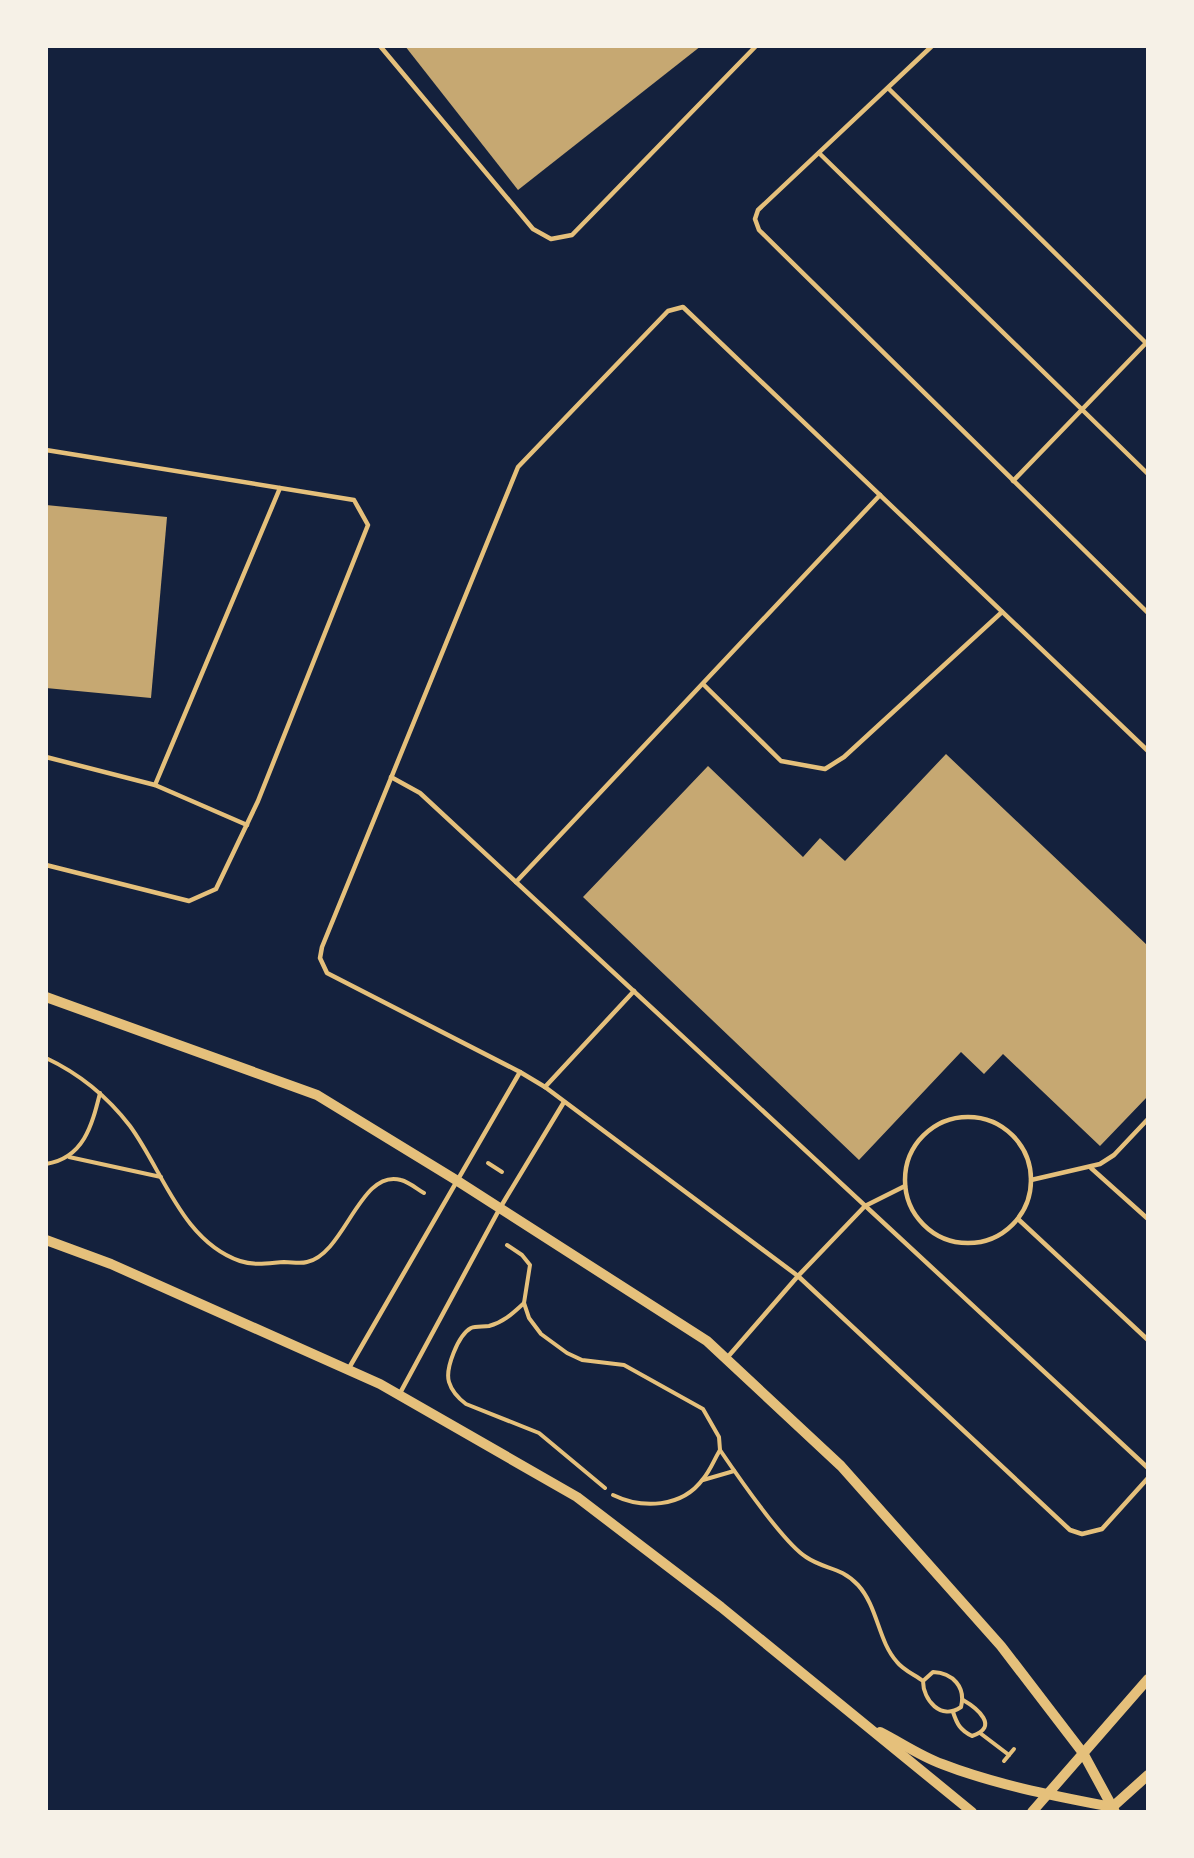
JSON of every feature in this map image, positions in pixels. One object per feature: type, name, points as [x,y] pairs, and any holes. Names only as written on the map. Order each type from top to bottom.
[{"type":"street","points":[[46,997],[317,1095],[456,1180],[707,1341],[841,1466],[1000,1646],[1083,1753],[1112,1810]]},
{"type":"street","points":[[46,1240],[111,1264],[348,1370],[399,1395],[577,1497],[721,1607],[972,1812]]},
{"type":"street","points":[[1032,1812],[1148,1679]]},
{"type":"street","points":[[858,1719],[939,1763],[1112,1810]]},
{"type":"street","points":[[1112,1810],[1148,1775]]},
{"type":"lane","points":[[380,46],[533,229],[551,239],[572,235],[756,46]]},
{"type":"lane","points":[[932,46],[759,210],[755,219],[759,230],[1148,613]]},
{"type":"lane","points":[[888,87],[1147,342],[1013,481]]},
{"type":"lane","points":[[819,153],[1148,474]]},
{"type":"lane","points":[[1148,751],[683,307],[668,311],[518,467],[322,947],[320,958],[327,973],[545,1087],[798,1276],[1070,1530],[1082,1534],[1102,1529],[1148,1478]]},
{"type":"lane","points":[[46,450],[354,500],[368,525],[247,825],[216,889],[189,901],[46,865]]},
{"type":"lane","points":[[155,785],[280,488]]},
{"type":"lane","points":[[516,882],[880,495]]},
{"type":"lane","points":[[704,684],[781,761],[825,769],[844,757],[1002,612]]},
{"type":"lane","points":[[46,757],[155,785],[247,825]]},
{"type":"lane","points":[[391,777],[420,793],[1148,1468]]},
{"type":"lane","points":[[545,1087],[634,992]]},
{"type":"lane","points":[[348,1370],[520,1072]]},
{"type":"lane","points":[[399,1395],[500,1208],[564,1102]]},
{"type":"lane","points":[[971,1117],[992,1121],[1010,1132],[1023,1149],[1031,1170],[1031,1180],[1031,1191],[1025,1211],[996,1238],[976,1244],[956,1243],[937,1236],[921,1223],[910,1206],[905,1186],[907,1164],[915,1144],[930,1129],[950,1119],[971,1117]]},
{"type":"lane","points":[[1031,1180],[1091,1168],[1114,1155],[1148,1119]]},
{"type":"lane","points":[[1091,1168],[1148,1219]]},
{"type":"lane","points":[[726,1359],[798,1276],[865,1206],[905,1186]]},
{"type":"lane","points":[[1018,1219],[1148,1340]]},
{"type":"path","points":[[46,1058],[86,1080],[100,1093],[131,1128],[195,1230],[214,1248],[238,1260],[255,1265],[308,1262],[334,1245],[351,1214],[379,1183],[388,1179],[400,1180],[424,1193]]},
{"type":"path","points":[[46,1164],[69,1157],[85,1141],[100,1093]]},
{"type":"path","points":[[69,1157],[161,1177]]},
{"type":"path","points":[[487,1163],[502,1172]]},
{"type":"path","points":[[507,1245],[522,1255],[530,1265],[524,1303],[530,1318],[541,1334],[567,1353],[582,1360],[624,1365],[703,1409],[719,1437],[720,1450],[789,1541],[806,1558],[846,1573],[860,1588],[874,1611],[894,1658],[898,1664],[923,1681],[926,1697],[935,1708],[943,1712],[954,1712],[961,1707],[962,1691],[955,1680],[942,1672],[933,1672],[923,1681]]},
{"type":"path","points":[[524,1303],[504,1320],[472,1328],[459,1342],[448,1374],[455,1395],[466,1404],[549,1439],[614,1495],[630,1502],[650,1505],[668,1502],[703,1480],[734,1471]]},
{"type":"path","points":[[703,1480],[720,1450]]},
{"type":"path","points":[[954,1712],[957,1725],[964,1732],[972,1736],[980,1733],[985,1720],[972,1705],[963,1700]]},
{"type":"path","points":[[980,1733],[1009,1755]]},
{"type":"building","points":[[405,46],[701,46],[518,190]]},
{"type":"building","points":[[46,505],[167,517],[151,698],[46,688]]},
{"type":"building","points":[[946,754],[1148,946],[1148,1096],[1100,1146],[1003,1054],[984,1074],[961,1052],[859,1160],[583,897],[708,766],[803,857],[820,838],[845,861]]}]
